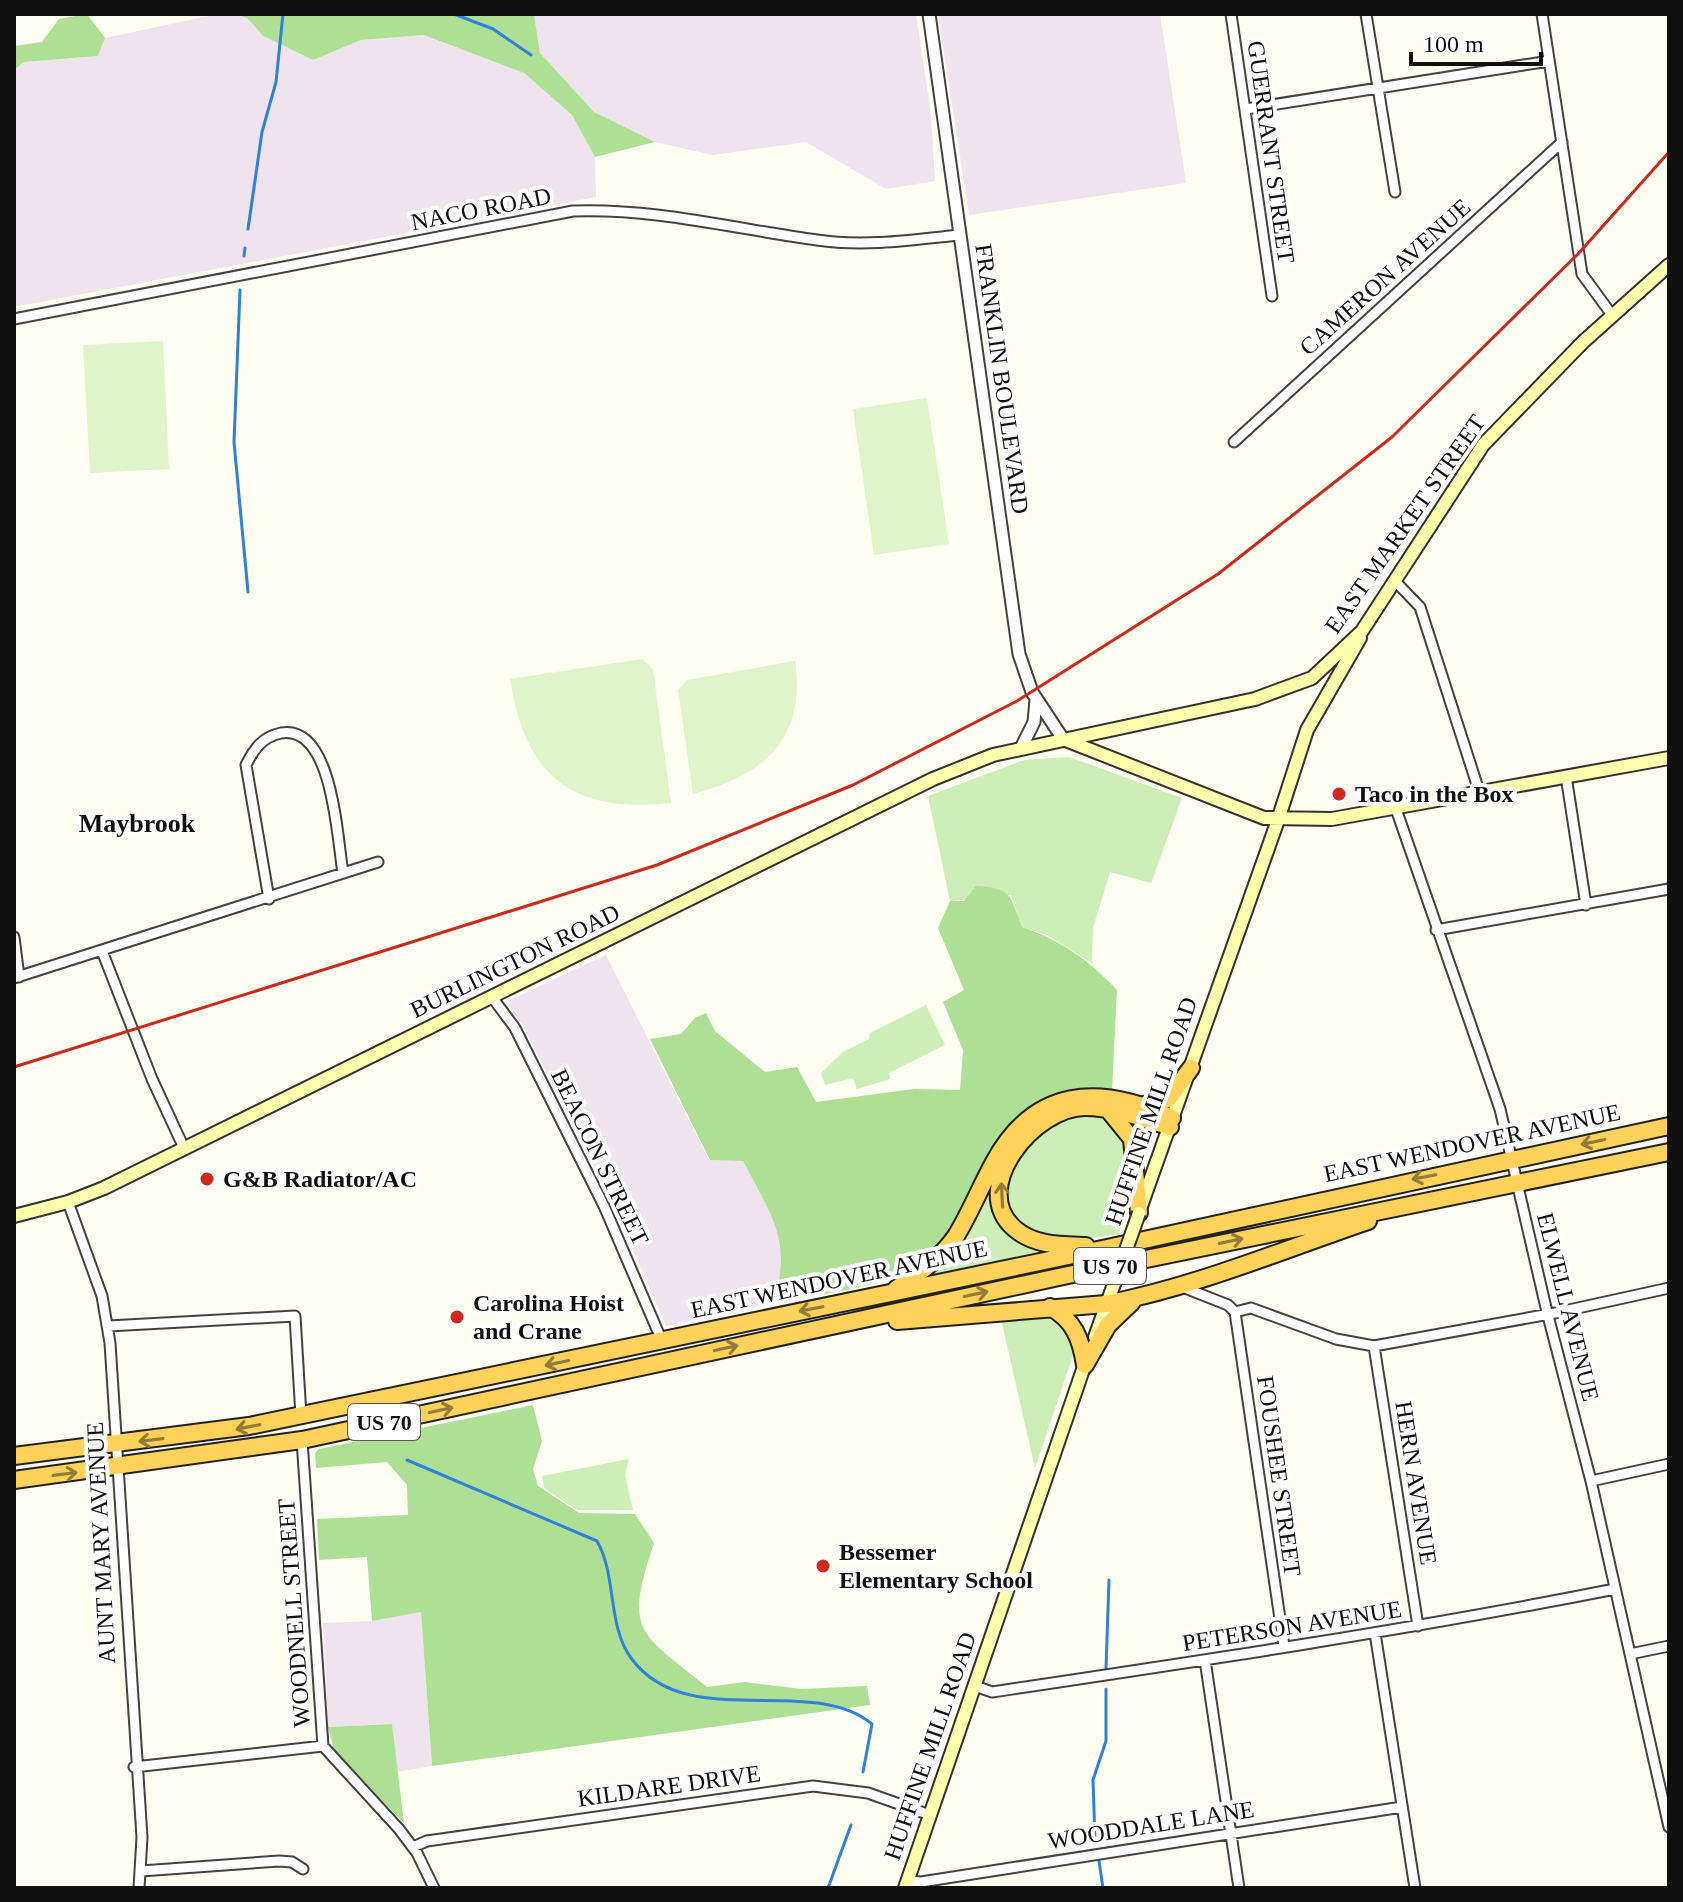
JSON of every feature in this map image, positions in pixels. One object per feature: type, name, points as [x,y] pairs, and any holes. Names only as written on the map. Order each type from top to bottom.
[{"type":"highway","points":[[1142,1105],[1168,1099],[1191,1068]]},
{"type":"highway","points":[[888,1294],[940,1256],[956,1236],[1009,1139],[1032,1115],[1075,1097],[1107,1097],[1142,1105],[1171,1122]]},
{"type":"highway","points":[[1107,1248],[1041,1243],[1014,1228],[1003,1214],[1000,1188],[1009,1159],[1029,1132],[1044,1120],[1072,1108],[1171,1122]]},
{"type":"highway","points":[[1109,1111],[1132,1139],[1137,1156],[1139,1213]]},
{"type":"highway","name":"EAST WENDOVER AVENUE","points":[[14,1456],[216,1432],[301,1416],[1107,1248],[1669,1126]]},
{"type":"highway","name":"EAST WENDOVER AVENUE","points":[[14,1480],[302,1440],[818,1328],[1669,1152]]},
{"type":"highway","points":[[818,1328],[1106,1304],[1136,1298],[1183,1287],[1434,1199]]},
{"type":"highway","points":[[1085,1365],[1108,1325],[1136,1298]]},
{"type":"highway","points":[[1050,1307],[1061,1313],[1076,1331],[1085,1365]]},
{"type":"main road","name":"EAST MARKET STREET","points":[[1036,744],[1255,699],[1317,674],[1362,631],[1483,445],[1612,315],[1669,265]]},
{"type":"main road","name":"HUFFINE MILL ROAD","points":[[906,1885],[1106,1304],[1278,820],[1296,759],[1316,713],[1362,631]]},
{"type":"main road","points":[[1317,674],[1326,696]]},
{"type":"main road","points":[[1316,713],[1317,674]]},
{"type":"main road","points":[[1063,739],[1195,793],[1278,820],[1332,819],[1669,758]]},
{"type":"main road","name":"BURLINGTON ROAD","points":[[14,1216],[68,1202],[184,1148],[933,779],[1036,744]]},
{"type":"street","name":"FRANKLIN BOULEVARD","points":[[929,14],[959,235],[986,399],[1019,654],[1036,700],[1063,739]]},
{"type":"street","name":"GUERRANT STREET","points":[[1231,14],[1272,296]]},
{"type":"street","points":[[1366,14],[1395,192]]},
{"type":"street","points":[[1542,14],[1582,274],[1612,315]]},
{"type":"street","points":[[1246,109],[1549,61]]},
{"type":"street","name":"CAMERON AVENUE","points":[[1234,442],[1562,142]]},
{"type":"street","name":"NACO ROAD","points":[[14,319],[573,211],[665,214],[820,241],[889,242],[959,235]]},
{"type":"street","points":[[1394,580],[1420,607],[1479,791]]},
{"type":"street","points":[[1021,748],[1034,722],[1036,700]]},
{"type":"street","points":[[269,899],[246,765],[254,749],[266,738],[284,732],[302,736],[313,743],[323,761],[343,873]]},
{"type":"street","points":[[1566,776],[1586,905]]},
{"type":"street","name":"ELWELL AVENUE","points":[[1395,806],[1436,930],[1492,1080],[1591,1481],[1669,1827]]},
{"type":"street","points":[[14,937],[16,978],[378,862]]},
{"type":"street","points":[[1436,930],[1669,889]]},
{"type":"street","points":[[102,951],[152,1079],[184,1148]]},
{"type":"street","name":"BEACON STREET","points":[[492,997],[522,1041],[604,1206],[662,1341]]},
{"type":"street","name":"AUNT MARY AVENUE","points":[[68,1202],[102,1296],[108,1326],[134,1767],[142,1837],[139,1888]]},
{"type":"street","points":[[1183,1287],[1228,1305],[1235,1312],[1251,1308],[1336,1339],[1374,1346],[1547,1312],[1555,1313],[1669,1288]]},
{"type":"street","name":"FOUSHEE STREET","points":[[1235,1312],[1284,1646]]},
{"type":"street","points":[[108,1326],[295,1316],[301,1416]]},
{"type":"street","name":"HERN AVENUE","points":[[1374,1346],[1418,1626]]},
{"type":"street","name":"WOODNELL STREET","points":[[302,1440],[323,1746],[413,1847],[434,1888]]},
{"type":"street","points":[[1591,1481],[1669,1464]]},
{"type":"street","name":"PETERSON AVENUE","points":[[975,1686],[992,1692],[1205,1660],[1418,1626],[1615,1589]]},
{"type":"street","points":[[1375,1633],[1415,1888]]},
{"type":"street","points":[[1630,1654],[1669,1646]]},
{"type":"street","points":[[1205,1660],[1239,1888]]},
{"type":"street","points":[[134,1767],[323,1746]]},
{"type":"street","name":"KILDARE DRIVE","points":[[413,1847],[427,1841],[813,1786],[868,1793],[930,1815]]},
{"type":"street","name":"WOODDALE LANE","points":[[906,1885],[1402,1807]]},
{"type":"street","points":[[141,1871],[279,1861],[292,1862],[303,1869]]},
{"type":"shaded area","points":[[218,14],[237,14],[248,19],[263,36],[313,60],[361,40],[424,35],[524,73],[572,115],[595,157],[596,197],[14,307],[14,70],[24,62],[98,56],[105,38]]},
{"type":"shaded area","points":[[534,14],[916,14],[931,115],[935,181],[886,189],[806,142],[713,155],[655,142],[594,112],[540,53]]},
{"type":"shaded area","points":[[938,14],[1160,14],[1186,183],[969,215]]},
{"type":"shaded area","points":[[606,955],[709,1160],[743,1161],[775,1221],[784,1253],[782,1276],[772,1303],[666,1326],[617,1213],[522,1024],[509,1006],[510,1000]]},
{"type":"shaded area","points":[[421,1612],[432,1766],[396,1772],[392,1724],[328,1727],[323,1623],[372,1621]]},
{"type":"green space","points":[[87,14],[105,38],[98,56],[24,62],[14,70],[14,46],[42,42],[59,19]]},
{"type":"green space","points":[[237,14],[534,14],[540,53],[594,112],[655,142],[595,157],[572,115],[524,73],[424,35],[361,40],[313,60],[263,36],[248,19]]},
{"type":"green space","points":[[163,341],[169,469],[90,473],[83,345]]},
{"type":"green space","points":[[927,398],[949,544],[874,555],[853,409]]},
{"type":"green space","points":[[642,659],[653,669],[671,803],[637,805],[607,802],[581,794],[559,782],[542,764],[528,741],[517,713],[510,679]]},
{"type":"green space","points":[[795,661],[797,688],[794,712],[787,732],[775,750],[741,776],[693,794],[678,690],[687,680]]},
{"type":"green space","points":[[1069,757],[1182,798],[1151,883],[1110,872],[1093,928],[1092,963],[1047,935],[1022,927],[1011,895],[950,901],[928,796],[1024,760]]},
{"type":"green space","points":[[976,886],[1003,891],[1012,900],[1022,927],[1073,952],[1117,990],[1112,1091],[1070,1091],[1039,1102],[1016,1122],[997,1148],[947,1237],[923,1261],[891,1278],[871,1284],[772,1303],[781,1263],[780,1246],[770,1213],[743,1161],[710,1160],[650,1039],[681,1034],[695,1018],[706,1013],[715,1031],[765,1072],[797,1067],[816,1102],[914,1089],[960,1090],[963,1050],[943,1002],[964,990],[938,928],[950,901],[964,901]]},
{"type":"green space","points":[[926,1005],[945,1045],[889,1073],[890,1079],[857,1089],[853,1078],[825,1085],[821,1073],[843,1052],[869,1039],[870,1033]]},
{"type":"green space","points":[[1079,1115],[1106,1118],[1128,1142],[1131,1189],[1119,1234],[1069,1239],[1033,1233],[1011,1216],[1006,1202],[1010,1173],[1018,1158],[1039,1134],[1053,1124]]},
{"type":"green space","points":[[995,1172],[994,1190],[1037,1252],[924,1279]]},
{"type":"green space","points":[[1045,1317],[1064,1328],[1074,1352],[1035,1468],[1001,1319]]},
{"type":"green space","points":[[533,1405],[542,1441],[533,1469],[538,1486],[579,1513],[635,1514],[654,1543],[640,1596],[639,1613],[643,1628],[665,1654],[707,1687],[745,1682],[801,1689],[867,1686],[870,1705],[432,1766],[421,1612],[372,1621],[367,1557],[319,1560],[317,1519],[408,1515],[407,1485],[387,1462],[316,1468],[315,1453],[319,1449]]},
{"type":"green space","points":[[629,1459],[625,1475],[633,1510],[577,1510],[544,1488],[542,1476]]},
{"type":"green space","points":[[392,1724],[404,1823],[335,1753],[328,1727]]},
{"type":"waterway","points":[[248,229],[262,132],[276,82],[283,14]]},
{"type":"waterway","points":[[454,14],[493,29],[531,55]]},
{"type":"waterway","points":[[244,256],[245,248]]},
{"type":"waterway","points":[[240,290],[234,442],[248,592]]},
{"type":"waterway","points":[[407,1460],[597,1541],[607,1569],[623,1645],[631,1658],[655,1681],[683,1693],[715,1699],[816,1703],[846,1710],[872,1724],[863,1772]]},
{"type":"waterway","points":[[1106,1668],[1109,1580]]},
{"type":"waterway","points":[[1095,1841],[1093,1780],[1106,1741],[1106,1689]]},
{"type":"waterway","points":[[828,1888],[851,1825]]},
{"type":"waterway","points":[[1099,1861],[1103,1888]]},
{"type":"railway","points":[[14,1067],[657,865],[853,785],[1017,701],[1218,574],[1392,437],[1578,254],[1669,152]]},
{"type":"place","name":"Taco in the Box","points":[[1339,794]]},
{"type":"place","name":"G&B Radiator/AC","points":[[207,1179]]},
{"type":"place","name":"Carolina Hoist and Crane","points":[[457,1317]]},
{"type":"place","name":"Bessemer Elementary School","points":[[823,1566]]},
{"type":"district","name":"Maybrook","points":[[137,823]]}]
